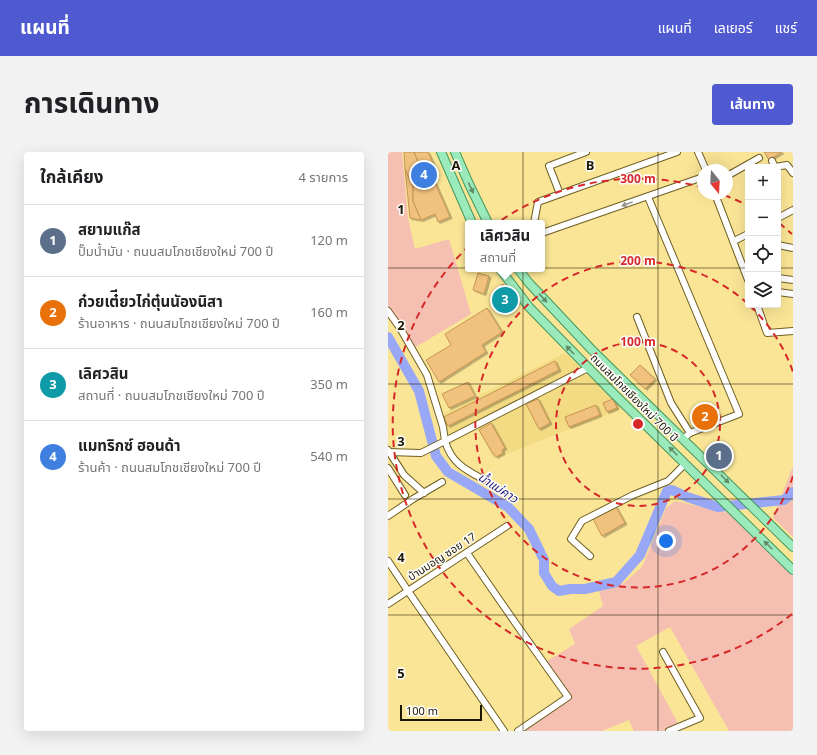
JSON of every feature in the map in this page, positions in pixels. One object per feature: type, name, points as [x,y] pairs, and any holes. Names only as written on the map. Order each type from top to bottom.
[{"type":"main road","points":[[441,152],[471,220]]},
{"type":"main road","points":[[455,152],[468,184],[486,220]]},
{"type":"main road","name":"ถนนสมโภชเชียงใหม่ 700 ปี","points":[[502,272],[528,307],[793,570]]},
{"type":"main road","name":"ถนนสมโภชเชียงใหม่ 700 ปี","points":[[520,272],[591,349],[687,436],[738,492],[793,547]]},
{"type":"street","points":[[560,194],[549,166],[586,152]]},
{"type":"street","points":[[535,220],[538,202],[678,152]]},
{"type":"street","points":[[698,152],[703,164]]},
{"type":"street","points":[[733,173],[759,158]]},
{"type":"street","points":[[772,162],[775,167],[787,165],[793,173]]},
{"type":"street","points":[[545,232],[697,179]]},
{"type":"street","points":[[637,317],[671,403],[687,436],[738,414],[648,197]]},
{"type":"street","points":[[717,200],[745,269]]},
{"type":"street","points":[[781,216],[793,210]]},
{"type":"street","points":[[734,241],[745,236]]},
{"type":"street","points":[[781,246],[793,248]]},
{"type":"street","points":[[781,278],[793,280]]},
{"type":"street","points":[[781,292],[793,294]]},
{"type":"street","points":[[758,308],[768,334],[793,331]]},
{"type":"street","points":[[388,311],[400,328],[427,375],[443,427],[443,442],[448,452],[463,469],[488,482]]},
{"type":"street","points":[[388,451],[421,453],[588,368]]},
{"type":"street","points":[[388,451],[404,475],[424,493]]},
{"type":"street","points":[[590,556],[571,539],[582,521],[633,495],[668,481],[685,464]]},
{"type":"street","points":[[388,468],[405,495]]},
{"type":"street","points":[[388,516],[442,482]]},
{"type":"street","name":"บ้านมอญ ซอย 17","points":[[388,604],[507,526]]},
{"type":"street","points":[[467,553],[568,697],[518,731]]},
{"type":"street","points":[[388,560],[408,592],[504,731]]},
{"type":"street","points":[[663,652],[700,718],[669,731]]},
{"type":"shaded area","points":[[388,152],[402,152],[408,218],[415,249],[449,239],[471,314],[414,348],[403,326],[388,307]]},
{"type":"shaded area","points":[[565,353],[623,408],[494,459],[478,429],[449,445],[442,414]]},
{"type":"shaded area","points":[[793,466],[793,537],[773,518]]},
{"type":"shaded area","points":[[675,501],[729,513],[793,576],[793,731],[729,731],[670,627],[636,646],[679,725],[664,731],[634,731],[629,720],[602,731],[522,731],[571,698],[547,661],[575,644],[569,629],[603,606],[599,591],[624,583],[642,567],[666,508]]},
{"type":"building","points":[[404,152],[414,152],[423,173],[429,171],[433,178],[413,187],[405,169]]},
{"type":"building","points":[[414,152],[428,152],[435,168],[423,173]]},
{"type":"building","points":[[764,152],[782,152],[769,160]]},
{"type":"building","points":[[405,169],[413,187],[413,201],[421,220],[410,218]]},
{"type":"building","points":[[433,178],[450,217],[438,222],[435,214],[421,220],[413,201],[413,187]]},
{"type":"building","points":[[478,273],[489,276],[484,294],[473,290]]},
{"type":"building","points":[[503,284],[518,303],[506,312],[493,296],[495,290]]},
{"type":"building","points":[[487,308],[502,332],[482,345],[486,352],[439,382],[426,360],[451,345],[445,334]]},
{"type":"building","points":[[555,361],[559,370],[448,426],[444,417]]},
{"type":"building","points":[[640,365],[655,379],[645,389],[630,375]]},
{"type":"building","points":[[468,382],[475,396],[449,408],[442,394]]},
{"type":"building","points":[[538,399],[550,423],[539,429],[526,404]]},
{"type":"building","points":[[613,399],[617,408],[607,412],[603,403]]},
{"type":"building","points":[[596,405],[600,415],[569,427],[565,417]]},
{"type":"building","points":[[708,412],[711,420],[703,422],[701,415]]},
{"type":"building","points":[[491,423],[505,448],[502,450],[503,453],[496,457],[479,430]]},
{"type":"building","points":[[616,507],[625,523],[602,536],[593,519]]},
{"type":"waterway","name":"น้ำแม่คาว","points":[[388,337],[419,391],[436,456],[448,472],[508,507],[529,529],[544,560],[544,573],[552,586],[559,591],[585,589],[616,582],[640,555],[667,491],[672,490],[687,497],[718,507],[784,500],[793,492]]},
{"type":"place","name":"แมทริกซ์ ฮอนด้า","points":[[424,175]]},
{"type":"place","name":"เลิศวสิน","points":[[505,300]]},
{"type":"place","name":"ก๋วยเต๋ียวไก่ตุ๋นนัองนิสา","points":[[705,417]]},
{"type":"place","name":"สยามแก๊ส","points":[[719,456]]}]
